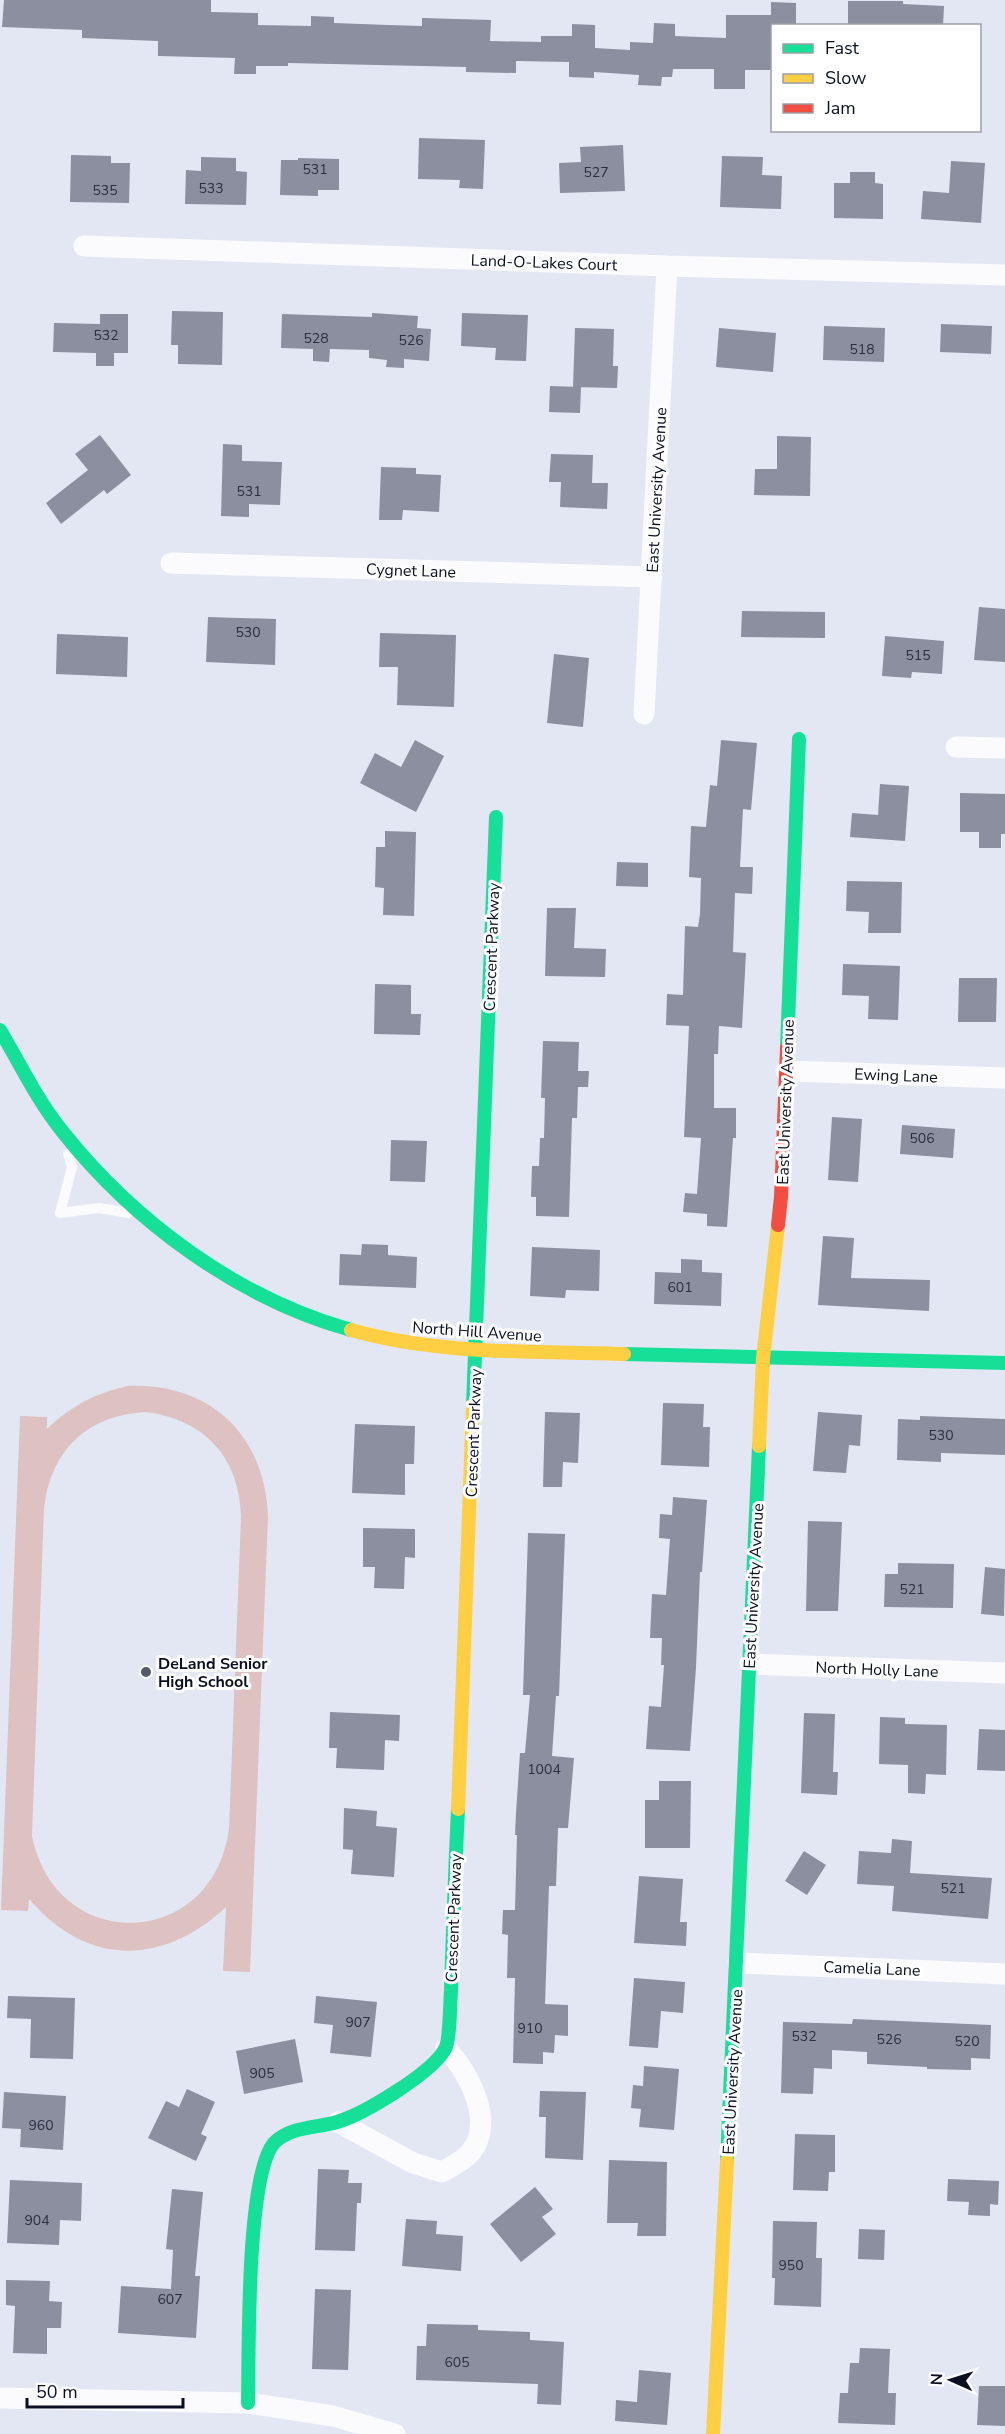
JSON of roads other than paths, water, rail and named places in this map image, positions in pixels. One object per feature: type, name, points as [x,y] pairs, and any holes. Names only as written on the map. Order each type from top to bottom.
[{"type":"street","name":"Land-O-Lakes Court","points":[[84,246],[1005,275]]},
{"type":"street","name":"East University Avenue","points":[[644,714],[666,266]]},
{"type":"street","name":"Cygnet Lane","points":[[171,563],[652,577]]},
{"type":"street","name":"East University Avenue","points":[[713,2434],[738,1963],[764,1358],[781,1197],[799,739]]},
{"type":"street","points":[[956,747],[1005,748]]},
{"type":"street","name":"Crescent Parkway","points":[[446,2048],[450,2005],[496,817]]},
{"type":"street","name":"North Hill Avenue","points":[[0,1030],[62,1130],[114,1188],[149,1219],[207,1262],[281,1306],[346,1330],[407,1343],[476,1350],[1005,1363]]},
{"type":"street","name":"Ewing Lane","points":[[786,1071],[1005,1078]]},
{"type":"street","name":"North Holly Lane","points":[[750,1664],[1005,1673]]},
{"type":"street","name":"Camelia Lane","points":[[738,1963],[1005,1974]]},
{"type":"street","points":[[248,2403],[250,2276],[259,2180],[265,2159],[275,2142],[303,2127],[338,2122],[387,2098],[420,2076],[446,2048],[461,2065],[480,2113],[477,2142],[465,2159],[442,2172],[413,2163],[338,2122]]},
{"type":"street","points":[[0,2398],[248,2403],[333,2416],[395,2434]]},
{"type":"lane","points":[[62,1130],[72,1167],[60,1213],[99,1208],[149,1219]]},
{"type":"place","name":"DeLand Senior High School","points":[[146,1672]]}]
